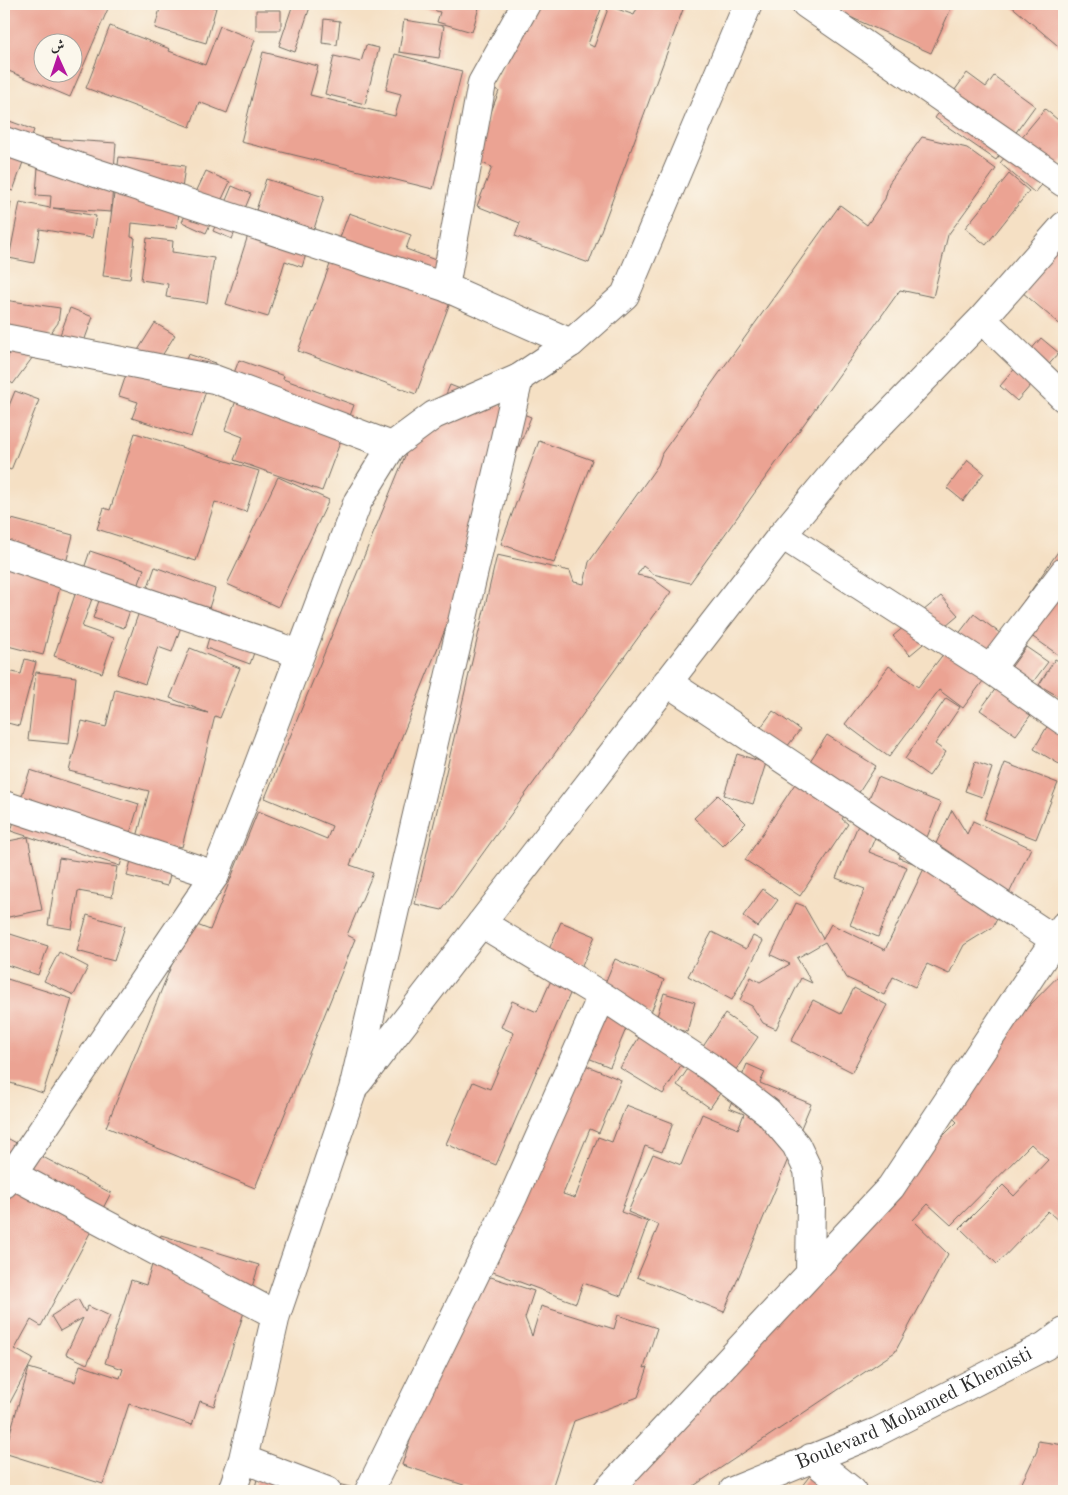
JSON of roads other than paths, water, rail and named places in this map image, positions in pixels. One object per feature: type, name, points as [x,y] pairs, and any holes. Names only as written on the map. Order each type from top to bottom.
[{"type":"street","points":[[445,287],[482,83],[526,4]]},
{"type":"street","points":[[276,1314],[7,1176],[215,875],[258,769],[358,501],[392,446],[434,415],[519,378],[571,343],[625,296],[748,4]]},
{"type":"street","points":[[806,4],[1064,183]]},
{"type":"street","points":[[4,140],[84,169],[445,287],[571,343]]},
{"type":"street","points":[[353,1089],[782,535],[842,463],[982,319],[1064,226]]},
{"type":"street","points":[[982,319],[1064,398]]},
{"type":"street","points":[[4,338],[214,380],[392,446]]},
{"type":"street","points":[[232,1491],[243,1459],[276,1314],[353,1089],[519,378]]},
{"type":"street","points":[[782,535],[990,669],[1064,721]]},
{"type":"street","points":[[4,554],[300,654]]},
{"type":"street","points":[[990,669],[1064,572]]},
{"type":"street","points":[[607,1491],[891,1187],[1059,933],[667,682]]},
{"type":"street","points":[[4,805],[215,875]]},
{"type":"street","points":[[481,923],[602,996],[708,1066],[768,1112],[796,1145],[808,1170],[811,1199],[810,1274]]},
{"type":"street","points":[[369,1491],[513,1197],[602,996]]},
{"type":"street","name":"Boulevard Mohamed Khemisti","points":[[734,1491],[877,1432],[1045,1346],[1064,1332]]},
{"type":"street","points":[[812,1458],[852,1491]]},
{"type":"street","points":[[243,1459],[327,1491]]}]
